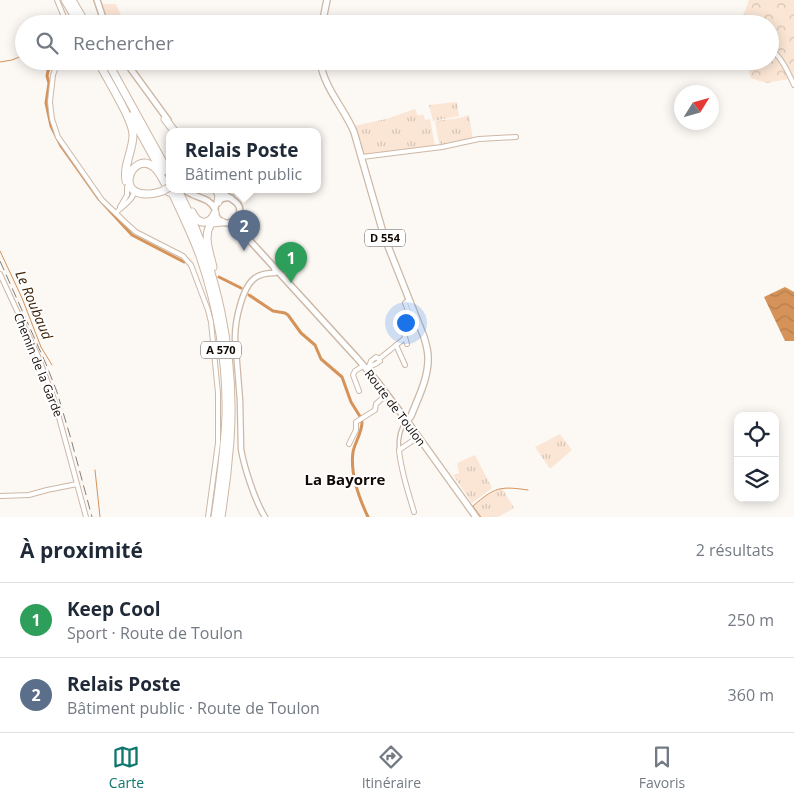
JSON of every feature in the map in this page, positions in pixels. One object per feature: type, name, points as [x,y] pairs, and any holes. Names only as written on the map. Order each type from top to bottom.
[{"type":"highway","points":[[65,0],[74,15]]},
{"type":"highway","points":[[72,0],[81,15]]},
{"type":"highway","points":[[103,70],[131,126],[133,136],[125,173],[131,193],[140,198],[147,198],[166,190]]},
{"type":"highway","name":"A 570","points":[[104,70],[145,140],[166,185]]},
{"type":"highway","points":[[113,70],[166,162]]},
{"type":"highway","points":[[113,70],[166,168]]},
{"type":"highway","points":[[165,119],[172,128]]},
{"type":"highway","points":[[131,193],[130,173],[132,169],[142,164],[154,167],[166,186]]},
{"type":"highway","points":[[131,193],[148,194],[166,190]]},
{"type":"highway","points":[[169,193],[184,223],[215,310]]},
{"type":"highway","name":"A 570","points":[[170,193],[191,233],[200,258],[215,310],[222,354],[226,414],[222,472],[215,517]]},
{"type":"highway","name":"A 570","points":[[180,193],[207,260],[226,336],[230,389],[230,432],[227,475],[221,517]]},
{"type":"highway","points":[[181,193],[194,217],[200,222],[207,222],[212,218],[216,208],[218,193]]},
{"type":"highway","points":[[225,222],[216,222],[211,225],[207,230],[207,236],[226,336]]},
{"type":"main road","points":[[97,0],[103,15]]},
{"type":"main road","points":[[324,15],[327,0]]},
{"type":"main road","points":[[131,70],[172,128]]},
{"type":"main road","name":"D 554","points":[[322,70],[329,88],[351,124],[384,236],[424,337],[428,358],[427,372],[409,419]]},
{"type":"main road","points":[[152,99],[165,119]]},
{"type":"main road","points":[[190,193],[208,200],[216,208],[219,220],[225,222],[237,218],[239,215],[238,203],[222,193]]},
{"type":"main road","points":[[216,208],[224,198],[231,198]]},
{"type":"main road","name":"Route de Toulon","points":[[237,218],[239,228],[243,233],[274,269],[366,367],[409,419],[418,437],[476,517]]},
{"type":"main road","name":"Route de Toulon","points":[[225,222],[282,276],[307,304]]},
{"type":"street","points":[[57,0],[63,15]]},
{"type":"street","points":[[779,58],[794,85]]},
{"type":"street","points":[[55,70],[50,97],[52,119],[58,137],[102,200],[136,232],[183,256],[188,261],[208,310],[217,374],[219,423],[208,517]]},
{"type":"street","points":[[362,157],[442,147],[479,139],[516,137]]},
{"type":"street","points":[[116,213],[131,193]]},
{"type":"street","points":[[265,517],[242,457],[235,327],[248,284],[256,276],[274,269]]},
{"type":"street","name":"Chemin de la Garde","points":[[0,274],[38,356],[54,399],[86,517]]},
{"type":"street","points":[[407,344],[403,330],[413,326],[405,303],[409,300]]},
{"type":"street","points":[[359,391],[353,375],[354,371],[366,367],[376,357],[379,359],[405,338]]},
{"type":"street","points":[[396,345],[405,365]]},
{"type":"street","points":[[350,444],[356,430],[356,422],[375,410],[376,404],[387,394]]},
{"type":"street","points":[[409,419],[401,428],[399,434],[399,450],[404,481],[414,512]]},
{"type":"street","points":[[399,450],[418,437]]},
{"type":"street","points":[[0,496],[29,495],[77,484]]},
{"type":"green space","points":[[749,0],[794,0],[794,78],[766,83],[751,78],[749,70],[779,70],[779,15],[743,15]]},
{"type":"green space","points":[[102,4],[116,4],[121,15],[106,15]]},
{"type":"green space","points":[[457,102],[459,116],[433,121],[429,105]]},
{"type":"green space","points":[[415,109],[418,116],[423,114],[425,120],[430,119],[435,146],[364,156],[354,126],[386,119]]},
{"type":"green space","points":[[469,115],[473,139],[444,146],[439,143],[435,121]]},
{"type":"green space","points":[[560,434],[572,450],[550,469],[535,447]]},
{"type":"green space","points":[[475,455],[492,488],[472,503],[453,475],[459,473],[457,463]]},
{"type":"green space","points":[[502,488],[514,508],[498,517],[482,517],[474,506],[484,497]]},
{"type":"water","points":[[785,287],[794,292],[794,341],[785,341],[764,297]]},
{"type":"waterway","name":"Le Roubaud","points":[[0,62],[15,59]]},
{"type":"waterway","points":[[49,70],[46,103],[51,126],[61,146],[98,198],[132,235],[184,262]]},
{"type":"waterway","name":"Le Roubaud","points":[[0,251],[22,298],[41,347],[52,365]]},
{"type":"waterway","points":[[219,277],[241,288]]},
{"type":"waterway","points":[[249,295],[273,311],[288,315],[301,333],[315,345],[321,359],[342,377],[351,402],[361,418]]},
{"type":"waterway","points":[[362,422],[352,460],[354,477],[368,517]]},
{"type":"waterway","name":"Le Roubaud","points":[[95,470],[100,517]]},
{"type":"waterway","points":[[481,517],[473,506],[487,495],[504,488],[528,490]]},
{"type":"railway","points":[[0,261],[57,392],[92,517]]},
{"type":"place","name":"Relais Poste","points":[[244,251]]},
{"type":"place","name":"Keep Cool","points":[[291,283]]},
{"type":"district","name":"La Bayorre","points":[[345,480]]}]
